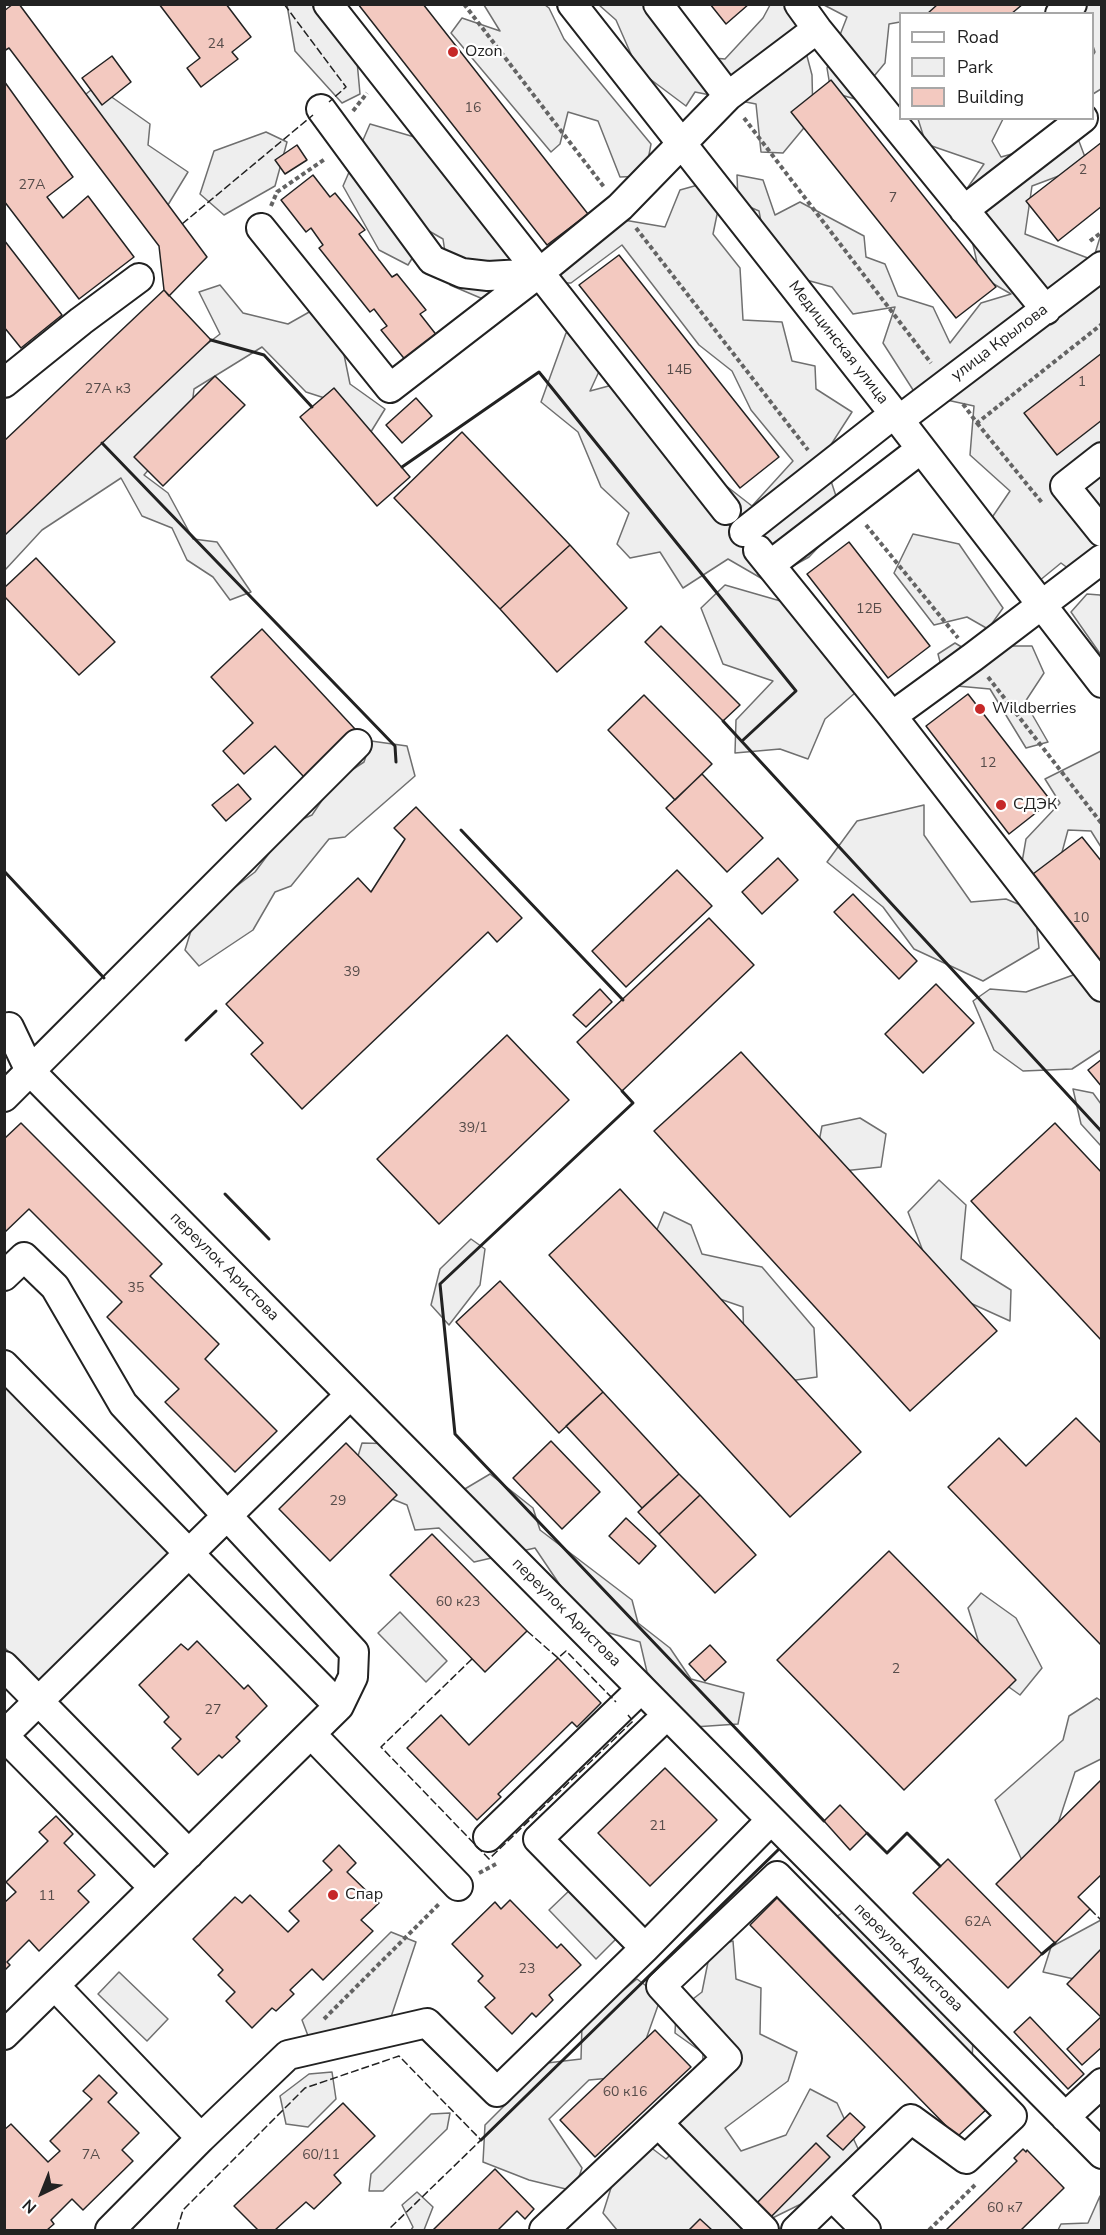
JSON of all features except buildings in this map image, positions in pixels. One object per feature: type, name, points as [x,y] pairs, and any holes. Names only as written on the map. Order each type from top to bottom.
[{"type":"street","points":[[328,4],[726,510]]},
{"type":"street","name":"Медицинская улица","points":[[572,4],[921,449],[1101,683]]},
{"type":"street","points":[[658,4],[728,96]]},
{"type":"street","points":[[799,4],[818,29],[899,114]]},
{"type":"street","points":[[261,228],[390,388],[620,207],[728,96],[818,29]]},
{"type":"street","points":[[321,109],[432,260],[462,273],[470,274],[488,276],[539,273]]},
{"type":"street","points":[[964,210],[1080,120]]},
{"type":"street","points":[[909,125],[964,210],[1046,310]]},
{"type":"street","name":"улица Крылова","points":[[757,549],[822,469],[948,383],[1101,266]]},
{"type":"street","points":[[4,383],[139,278]]},
{"type":"street","points":[[921,449],[850,504],[757,549],[892,716],[1101,987]]},
{"type":"street","points":[[1101,457],[1065,486],[1101,532]]},
{"type":"street","points":[[892,716],[1101,558]]},
{"type":"street","points":[[4,1097],[357,744]]},
{"type":"street","name":"переулок Аристова","points":[[9,1027],[30,1071],[1101,2154]]},
{"type":"street","points":[[4,1276],[24,1257],[55,1287],[123,1404],[354,1652],[353,1677],[339,1706],[4,2035]]},
{"type":"street","points":[[4,1365],[339,1706]]},
{"type":"street","points":[[154,1888],[4,1736],[350,1395]]},
{"type":"street","points":[[4,1666],[189,1854]]},
{"type":"street","points":[[493,1850],[641,1689]]},
{"type":"street","points":[[645,1948],[538,1839],[667,1715]]},
{"type":"street","points":[[311,1734],[458,1886]]},
{"type":"street","points":[[110,2230],[201,2138],[288,2055],[427,2023],[497,2092],[645,1948],[771,1820]]},
{"type":"street","points":[[544,2230],[727,2058],[661,1986],[777,1876],[1012,2116],[966,2159],[911,2119],[796,2230]]},
{"type":"street","points":[[55,1986],[201,2138]]},
{"type":"street","points":[[1065,2117],[1101,2083]]},
{"type":"street","points":[[658,2123],[764,2230]]},
{"type":"street","points":[[832,2196],[866,2230]]},
{"type":"path","points":[[464,4],[822,469]]},
{"type":"path","points":[[728,96],[977,423],[1049,512]]},
{"type":"path","points":[[261,228],[277,192],[342,148],[343,122],[361,103]]},
{"type":"path","points":[[977,423],[1101,324]]},
{"type":"path","points":[[850,504],[973,657],[1101,824]]},
{"type":"path","points":[[322,2021],[493,1850]]},
{"type":"green space","points":[[287,5],[320,5],[354,28],[360,94],[342,103],[295,51]]},
{"type":"green space","points":[[484,5],[545,5],[549,8],[564,39],[651,144],[645,176],[620,177],[598,121],[568,112],[560,144],[551,152],[451,33],[462,18],[500,31]]},
{"type":"green space","points":[[599,5],[648,5],[690,56],[725,59],[763,18],[770,5],[794,7],[812,75],[813,117],[783,153],[761,152],[756,104],[695,92],[686,106],[638,70],[616,20]]},
{"type":"green space","points":[[824,5],[951,5],[940,12],[899,12],[899,22],[889,24],[885,63],[855,99],[831,92],[827,68],[847,17]]},
{"type":"green space","points":[[1077,5],[1101,5],[1101,89],[1094,93],[1094,12],[1074,12]]},
{"type":"green space","points":[[96,86],[150,124],[148,145],[188,172],[160,218],[76,102]]},
{"type":"green space","points":[[918,120],[1002,120],[992,141],[1001,157],[1077,136],[1088,165],[1032,186],[1025,234],[1093,260],[1101,234],[1101,560],[1081,578],[1061,563],[1039,581],[997,533],[993,516],[1010,491],[970,455],[974,406],[915,393],[883,343],[895,307],[853,314],[832,287],[799,278],[763,232],[759,211],[738,202],[737,175],[763,180],[775,215],[800,202],[864,236],[866,257],[885,264],[898,296],[933,307],[950,343],[981,303],[1011,294],[980,276],[970,231],[988,209],[966,190],[984,164],[926,144]]},
{"type":"green space","points":[[370,124],[452,148],[523,273],[490,302],[450,285],[443,239],[429,231],[408,265],[379,250],[343,186]]},
{"type":"green space","points":[[266,132],[287,142],[275,186],[224,215],[200,194],[214,151]]},
{"type":"green space","points":[[705,183],[719,205],[713,234],[740,268],[743,320],[782,322],[792,361],[815,366],[816,389],[852,412],[823,457],[844,520],[809,557],[766,581],[728,559],[683,588],[660,552],[630,558],[617,544],[629,513],[601,487],[578,432],[541,402],[566,333],[593,329],[608,352],[590,391],[616,384],[689,457],[752,506],[793,461],[751,410],[732,371],[699,345],[622,245],[571,283],[556,283],[564,262],[618,219],[665,227],[680,190]]},
{"type":"green space","points":[[220,285],[243,313],[288,324],[311,311],[339,330],[350,384],[385,409],[369,435],[337,402],[306,392],[262,347],[194,389],[190,423],[144,475],[168,493],[193,539],[217,542],[251,592],[230,600],[213,577],[187,560],[172,528],[142,516],[121,478],[42,530],[5,570],[5,519],[76,462],[110,419],[220,334],[199,292]]},
{"type":"green space","points":[[913,534],[959,544],[1003,608],[988,629],[967,617],[934,625],[894,573]]},
{"type":"green space","points":[[725,585],[822,613],[855,693],[825,719],[808,759],[780,749],[735,753],[736,720],[773,681],[723,664],[701,608]]},
{"type":"green space","points":[[1087,594],[1101,597],[1101,655],[1071,612]]},
{"type":"green space","points":[[955,643],[983,660],[999,646],[1032,646],[1044,673],[1025,702],[1048,742],[1026,748],[990,689],[946,685],[938,654]]},
{"type":"green space","points":[[371,741],[407,746],[415,776],[345,837],[329,839],[291,886],[275,892],[253,930],[199,966],[185,950],[195,918],[255,872],[291,824],[312,815],[335,781],[364,762]]},
{"type":"green space","points":[[1101,751],[1101,847],[1091,831],[1068,830],[1054,882],[1020,874],[1026,839],[1060,803],[1045,779]]},
{"type":"green space","points":[[924,805],[924,835],[971,902],[1006,899],[1035,911],[1039,948],[983,981],[914,949],[883,907],[827,862],[857,821]]},
{"type":"green space","points":[[1101,965],[1101,1050],[1072,1069],[1023,1071],[994,1050],[973,1001],[990,989],[1026,992]]},
{"type":"green space","points":[[1073,1089],[1093,1093],[1101,1104],[1101,1146],[1081,1124]]},
{"type":"green space","points":[[860,1118],[886,1134],[881,1167],[833,1172],[817,1152],[822,1126]]},
{"type":"green space","points":[[939,1180],[966,1205],[961,1259],[1011,1290],[1010,1321],[937,1288],[908,1212]]},
{"type":"green space","points":[[664,1212],[691,1225],[702,1254],[762,1267],[814,1328],[817,1377],[782,1382],[744,1349],[743,1307],[691,1289],[652,1242]]},
{"type":"green space","points":[[471,1239],[485,1249],[480,1285],[449,1325],[431,1305],[440,1269]]},
{"type":"green space","points":[[4,1378],[175,1551],[40,1684],[5,1648]]},
{"type":"green space","points":[[362,1443],[400,1444],[448,1499],[490,1474],[533,1508],[540,1530],[632,1600],[638,1623],[670,1648],[691,1679],[744,1693],[738,1724],[694,1727],[647,1672],[640,1642],[606,1632],[564,1591],[535,1548],[474,1562],[439,1528],[415,1530],[407,1505],[350,1482]]},
{"type":"green space","points":[[981,1593],[1016,1618],[1042,1668],[1020,1695],[988,1672],[968,1608]]},
{"type":"green space","points":[[400,1612],[447,1661],[426,1682],[378,1633]]},
{"type":"green space","points":[[1097,1698],[1101,1701],[1101,1759],[1075,1772],[1050,1848],[1024,1865],[995,1800],[1063,1740],[1069,1716]]},
{"type":"green space","points":[[572,1888],[619,1936],[596,1959],[549,1910]]},
{"type":"green space","points":[[845,1911],[871,1925],[897,1927],[907,1969],[973,2037],[972,2063],[833,1919]]},
{"type":"green space","points":[[1101,1920],[1101,1968],[1074,1979],[1043,1972],[1051,1947]]},
{"type":"green space","points":[[391,1932],[416,1942],[391,2017],[310,2041],[302,2020]]},
{"type":"green space","points":[[733,1941],[736,1979],[761,1988],[760,2034],[797,2052],[788,2081],[725,2128],[741,2151],[786,2135],[810,2089],[837,2103],[860,2153],[801,2204],[748,2230],[617,2230],[603,2213],[618,2166],[645,2143],[666,2159],[684,2142],[674,2119],[702,2090],[703,2053],[675,2033],[676,2012],[702,1992],[711,1947]]},
{"type":"green space","points":[[119,1972],[168,2019],[147,2041],[98,1994]]},
{"type":"green space","points":[[637,1979],[661,1997],[633,2076],[589,2080],[549,2119],[582,2168],[574,2191],[529,2180],[483,2162],[485,2125],[547,2063],[581,2059],[582,2024]]},
{"type":"green space","points":[[332,2072],[336,2099],[308,2127],[286,2124],[280,2096],[309,2074]]},
{"type":"green space","points":[[450,2113],[447,2129],[383,2191],[369,2191],[371,2174],[431,2114]]},
{"type":"green space","points":[[417,2192],[433,2207],[424,2230],[411,2230],[413,2227],[402,2205]]},
{"type":"green space","points":[[1100,2196],[1101,2230],[1058,2230],[1061,2224],[1088,2223]]},
{"type":"fence","points":[[284,4],[346,87],[329,102]]},
{"type":"fence","points":[[182,224],[313,115]]},
{"type":"fence","points":[[527,1631],[558,1658],[566,1651],[616,1702]]},
{"type":"fence","points":[[472,1659],[381,1747],[489,1859],[633,1721],[628,1715]]},
{"type":"fence","points":[[1090,1909],[1102,1921]]},
{"type":"fence","points":[[177,2230],[183,2210],[305,2088],[399,2056],[481,2140],[388,2230]]},
{"type":"wall","points":[[211,340],[264,355],[312,407]]},
{"type":"wall","points":[[402,467],[539,372],[796,691],[742,741]]},
{"type":"wall","points":[[102,443],[395,746],[396,762]]},
{"type":"wall","points":[[723,721],[1102,1132]]},
{"type":"wall","points":[[461,830],[623,1000]]},
{"type":"wall","points":[[4,871],[104,978]]},
{"type":"wall","points":[[186,1040],[216,1011]]},
{"type":"wall","points":[[622,1091],[633,1103],[440,1284],[455,1434],[824,1821]]},
{"type":"wall","points":[[225,1194],[269,1239]]},
{"type":"wall","points":[[867,1833],[887,1853],[907,1833],[940,1866]]},
{"type":"wall","points":[[481,2140],[778,1850]]},
{"type":"wall","points":[[1042,1954],[1055,1943]]},
{"type":"place","name":"Ozon","points":[[453,52]]},
{"type":"place","name":"Wildberries","points":[[980,709]]},
{"type":"place","name":"СДЭК","points":[[1001,805]]},
{"type":"place","name":"Спар","points":[[333,1895]]}]
